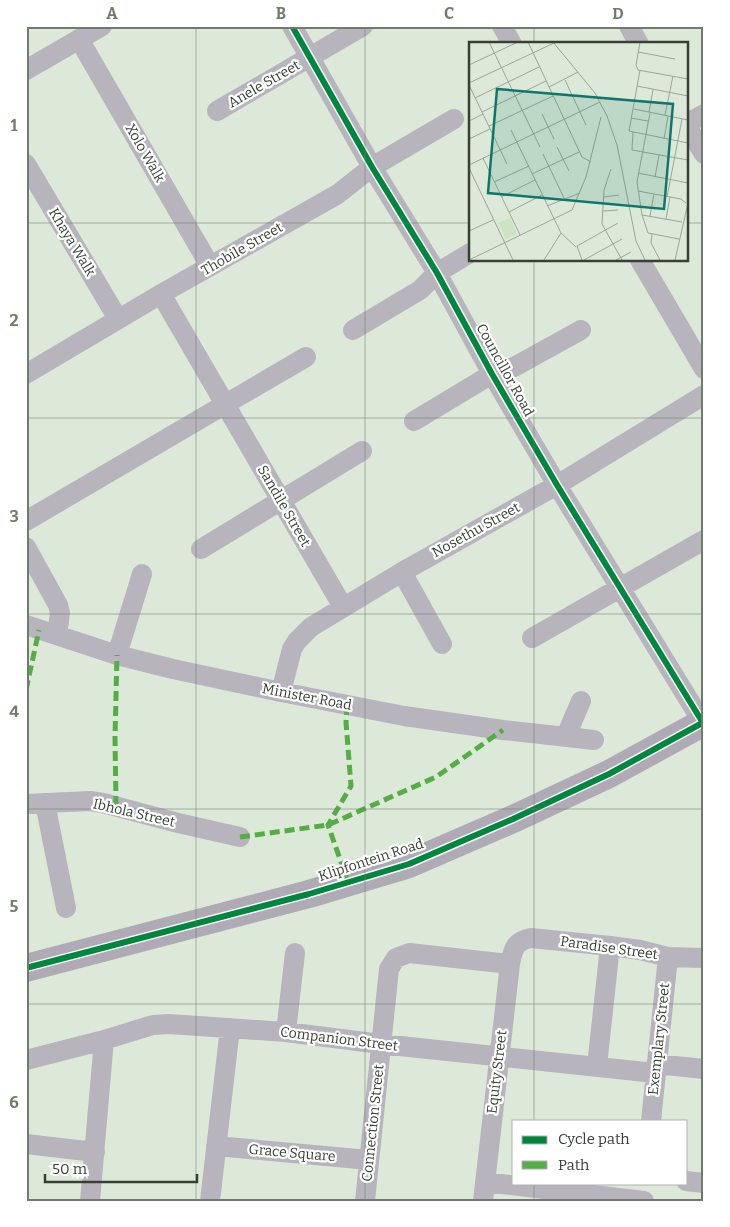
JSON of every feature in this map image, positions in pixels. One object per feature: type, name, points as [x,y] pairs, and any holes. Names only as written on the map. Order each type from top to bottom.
[{"type":"street","points":[[26,70],[102,26]]},
{"type":"street","name":"Councillor Road","points":[[292,26],[372,167],[437,272],[492,374],[556,485],[618,588],[703,722]]},
{"type":"street","name":"Anele Street","points":[[217,111],[363,26]]},
{"type":"street","points":[[502,26],[511,42]]},
{"type":"street","points":[[629,26],[638,42]]},
{"type":"street","name":"Xolo Walk","points":[[80,39],[210,266]]},
{"type":"street","points":[[688,123],[704,114]]},
{"type":"street","name":"Thobile Street","points":[[26,374],[161,294],[338,194],[372,167],[454,119]]},
{"type":"street","points":[[688,127],[704,154]]},
{"type":"street","name":"Khaya Walk","points":[[26,164],[118,319]]},
{"type":"street","points":[[353,330],[420,290],[437,272],[469,254]]},
{"type":"street","points":[[641,261],[704,369]]},
{"type":"street","name":"Sandile Street","points":[[161,294],[343,607]]},
{"type":"street","name":"Councillor Road","points":[[414,421],[492,374],[514,367],[581,330]]},
{"type":"street","points":[[26,521],[306,357]]},
{"type":"street","name":"Nosethu Street","points":[[281,692],[288,660],[296,641],[311,627],[402,572],[556,485],[704,395]]},
{"type":"street","points":[[201,549],[362,451]]},
{"type":"street","points":[[532,638],[704,540]]},
{"type":"street","points":[[26,547],[58,605],[60,612],[57,635]]},
{"type":"street","points":[[402,572],[442,644]]},
{"type":"street","points":[[117,655],[142,574]]},
{"type":"street","name":"Minister Road","points":[[26,625],[117,655],[172,670],[404,716],[502,730],[594,740]]},
{"type":"street","points":[[566,736],[581,701]]},
{"type":"street","name":"Klipfontein Road","points":[[26,968],[309,894],[409,864],[513,819],[609,774],[703,722]]},
{"type":"street","name":"Ibhola Street","points":[[36,804],[90,801],[103,803],[240,837]]},
{"type":"street","points":[[36,804],[66,908]]},
{"type":"street","name":"Paradise Street","points":[[516,944],[531,938],[610,946],[646,951],[668,957],[704,958]]},
{"type":"street","name":"Equity Street","points":[[484,1192],[510,964],[516,944]]},
{"type":"street","points":[[597,1066],[610,946]]},
{"type":"street","points":[[286,1032],[295,953]]},
{"type":"street","points":[[381,1044],[389,969],[396,958],[409,953],[510,964]]},
{"type":"street","name":"Exemplary Street","points":[[651,1120],[668,957]]},
{"type":"street","name":"Companion Street","points":[[26,1060],[161,1024],[286,1032],[381,1044],[597,1066],[704,1069]]},
{"type":"street","points":[[210,1201],[230,1028]]},
{"type":"street","points":[[90,1201],[104,1040]]},
{"type":"street","name":"Connection Street","points":[[365,1201],[381,1044]]},
{"type":"street","points":[[26,1144],[95,1152]]},
{"type":"street","name":"Grace Square","points":[[216,1146],[369,1160]]},
{"type":"street","points":[[688,1181],[704,1183]]},
{"type":"street","points":[[484,1192],[644,1201],[646,1184]]},
{"type":"marked path","points":[[26,690],[39,630]]},
{"type":"marked path","points":[[116,806],[117,655]]},
{"type":"marked path","points":[[347,705],[346,722],[351,786],[328,825],[348,882]]},
{"type":"marked path","points":[[240,837],[328,825],[436,777],[503,730]]},
{"type":"cycle path","points":[[292,26],[372,167],[437,273],[492,374],[557,485],[703,723]]},
{"type":"cycle path","points":[[26,968],[309,894],[409,864],[513,819],[609,774],[704,722]]}]
